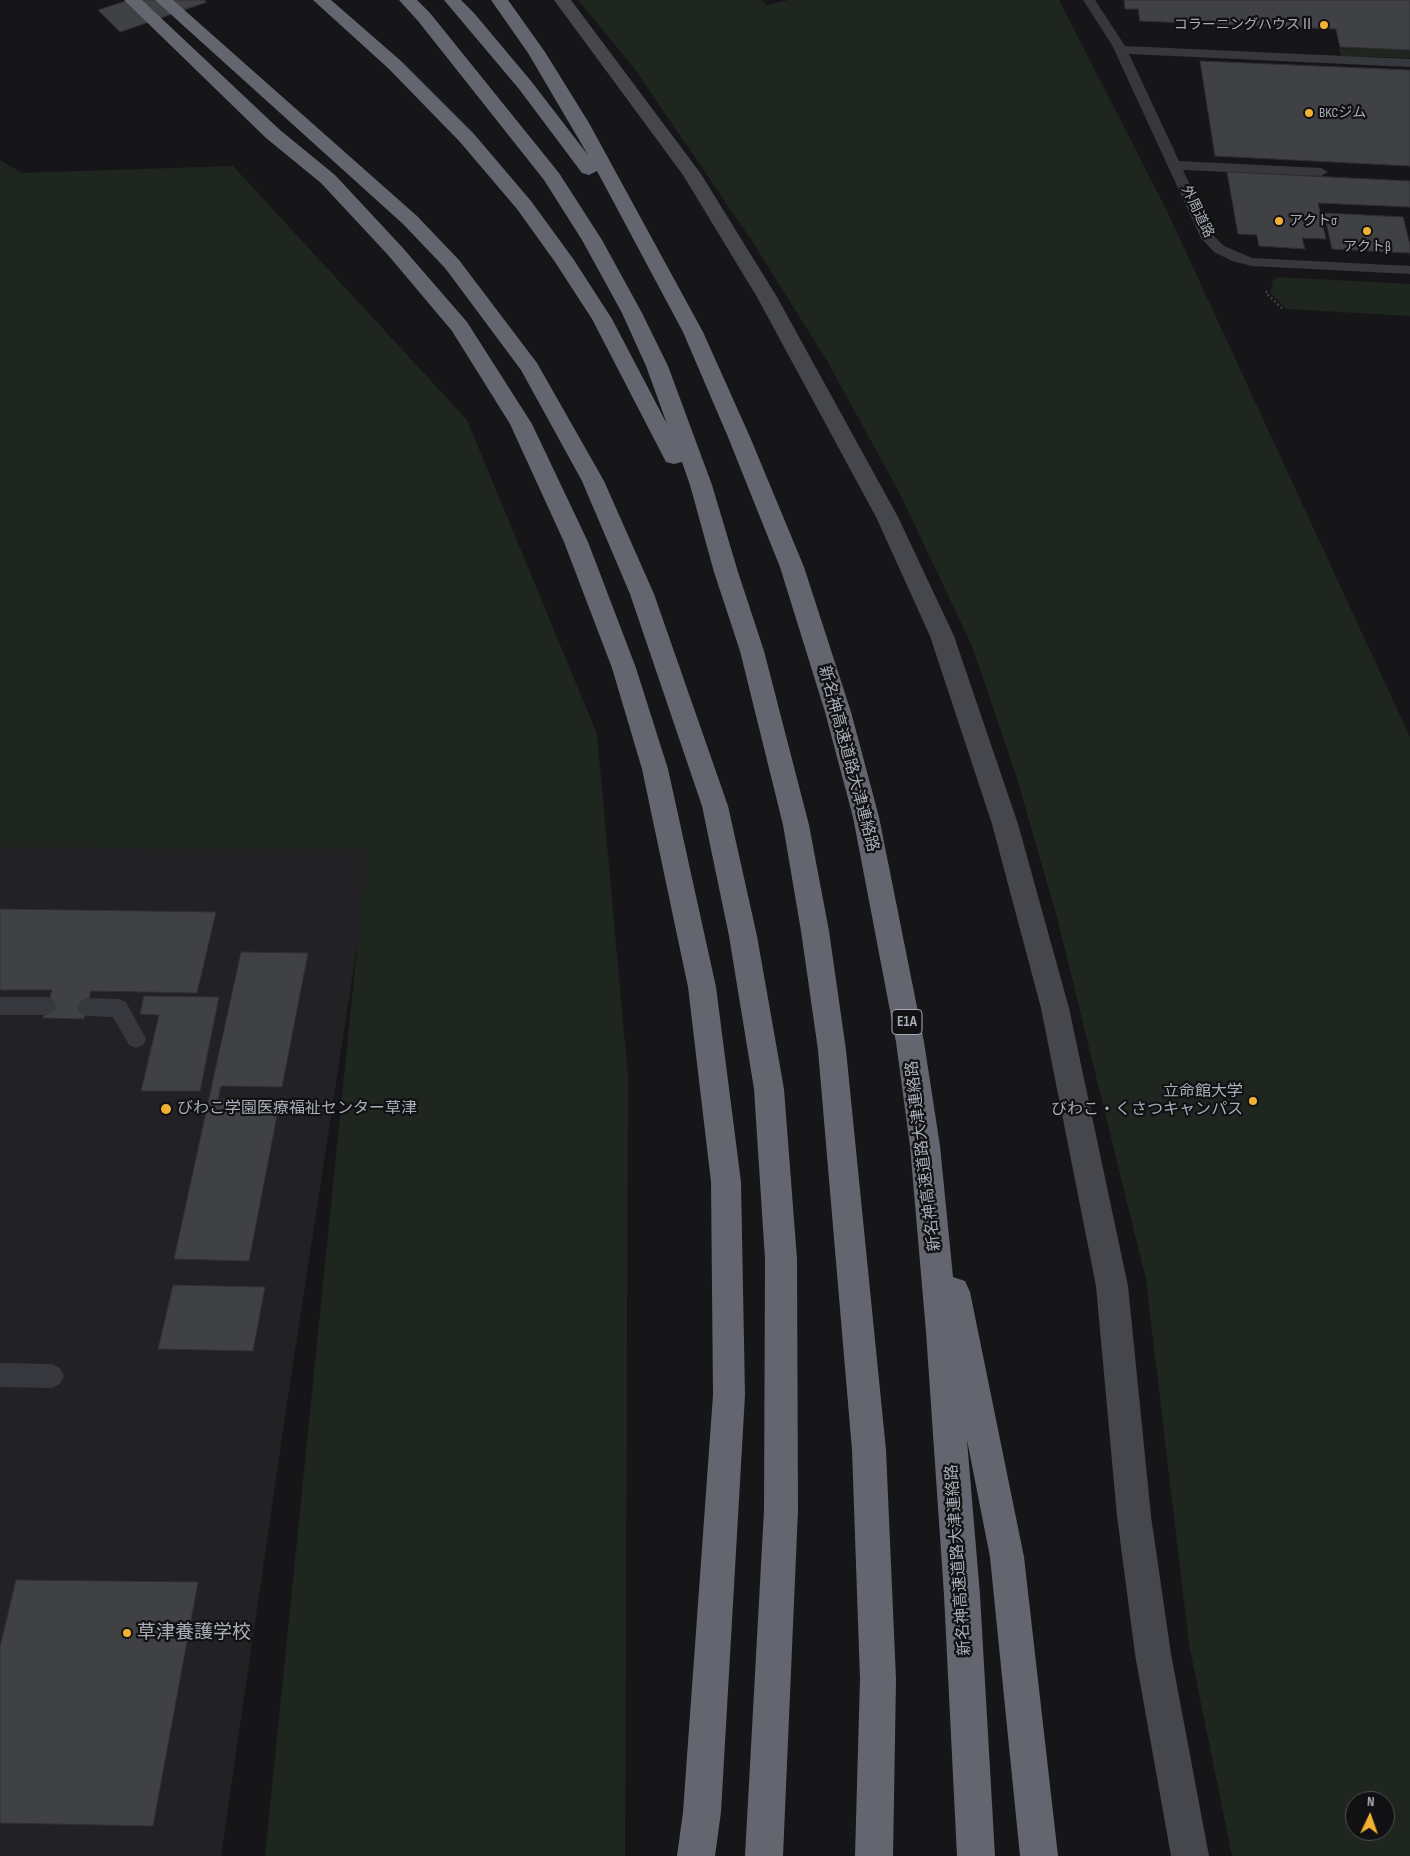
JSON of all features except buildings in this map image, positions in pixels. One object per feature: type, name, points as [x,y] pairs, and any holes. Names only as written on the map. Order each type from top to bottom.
[{"type":"highway","points":[[321,0],[395,65],[466,138],[524,205],[564,260],[602,319],[659,425],[703,517],[726,572]]},
{"type":"highway","points":[[407,0],[424,16],[552,177],[596,248],[632,313],[657,366],[701,485],[726,572],[752,651],[796,825],[815,931],[832,1050],[869,1450],[878,1679],[874,1856]]},
{"type":"highway","points":[[452,0],[468,16],[525,85],[639,234]]},
{"type":"highway","points":[[498,0],[536,52],[580,123],[639,234]]},
{"type":"highway","points":[[150,3],[273,134],[328,179],[395,251],[460,327],[521,424],[576,542],[624,668],[652,760],[702,987],[726,1182],[729,1395],[702,1812],[696,1856]]},
{"type":"highway","points":[[150,3],[410,220],[452,264],[530,368],[593,481],[642,594],[715,806],[743,936],[768,1089],[781,1259],[781,1510],[764,1856]]},
{"type":"highway","name":"新名神高速道路大津連絡路","points":[[639,234],[693,332],[739,437],[792,567],[838,712],[866,817],[910,1042],[925,1146],[962,1586],[976,1856]]},
{"type":"highway","points":[[925,1146],[1007,1557],[1039,1856]]},
{"type":"street","points":[[562,0],[692,174],[767,297],[887,516],[942,636],[1005,824],[1055,1008],[1112,1286],[1134,1516],[1151,1644],[1190,1856]]},
{"type":"lane","name":"外周道路","points":[[1089,0],[1120,50],[1208,238],[1219,250],[1252,262],[1410,270]]},
{"type":"lane","points":[[1120,50],[1410,63]]},
{"type":"lane","points":[[1174,165],[1321,172]]},
{"type":"lane","points":[[0,1006],[48,1006]]},
{"type":"lane","points":[[86,1007],[119,1008],[136,1038]]},
{"type":"lane","points":[[0,1375],[52,1376]]},
{"type":"path","points":[[1268,286],[1266,293],[1284,310]]},
{"type":"shaded area","name":"立命館大学 びわこ・くさつキャンパス","points":[[578,0],[762,0],[766,5],[789,0],[1059,0],[1167,211],[1410,737],[1410,1856],[1232,1856],[1189,1644],[1146,1280],[1058,921],[1016,775],[972,646],[899,492],[826,359],[752,241],[634,68]]},
{"type":"shaded area","points":[[1339,48],[1410,50],[1410,58],[1341,56]]},
{"type":"shaded area","points":[[0,160],[22,173],[233,166],[467,420],[597,734],[628,1077],[625,1856],[265,1856],[367,850],[0,847]]},
{"type":"shaded area","points":[[1278,277],[1410,284],[1410,316],[1287,309],[1270,293],[1273,280]]},
{"type":"shaded area","name":"びわこ学園医療福祉センター草津","points":[[0,808],[377,815],[286,1410],[221,1856],[0,1856]]},
{"type":"place","name":"コラーニングハウスⅡ","points":[[1324,25]]},
{"type":"place","name":"BKCジム","points":[[1309,113]]},
{"type":"place","name":"アクトσ","points":[[1279,221]]},
{"type":"place","name":"アクトβ","points":[[1367,231]]},
{"type":"place","name":"立命館大学 びわこ・くさつキャンパス","points":[[1253,1101]]},
{"type":"place","name":"びわこ学園医療福祉センター草津","points":[[166,1109]]},
{"type":"place","name":"草津養護学校","points":[[127,1633]]}]
